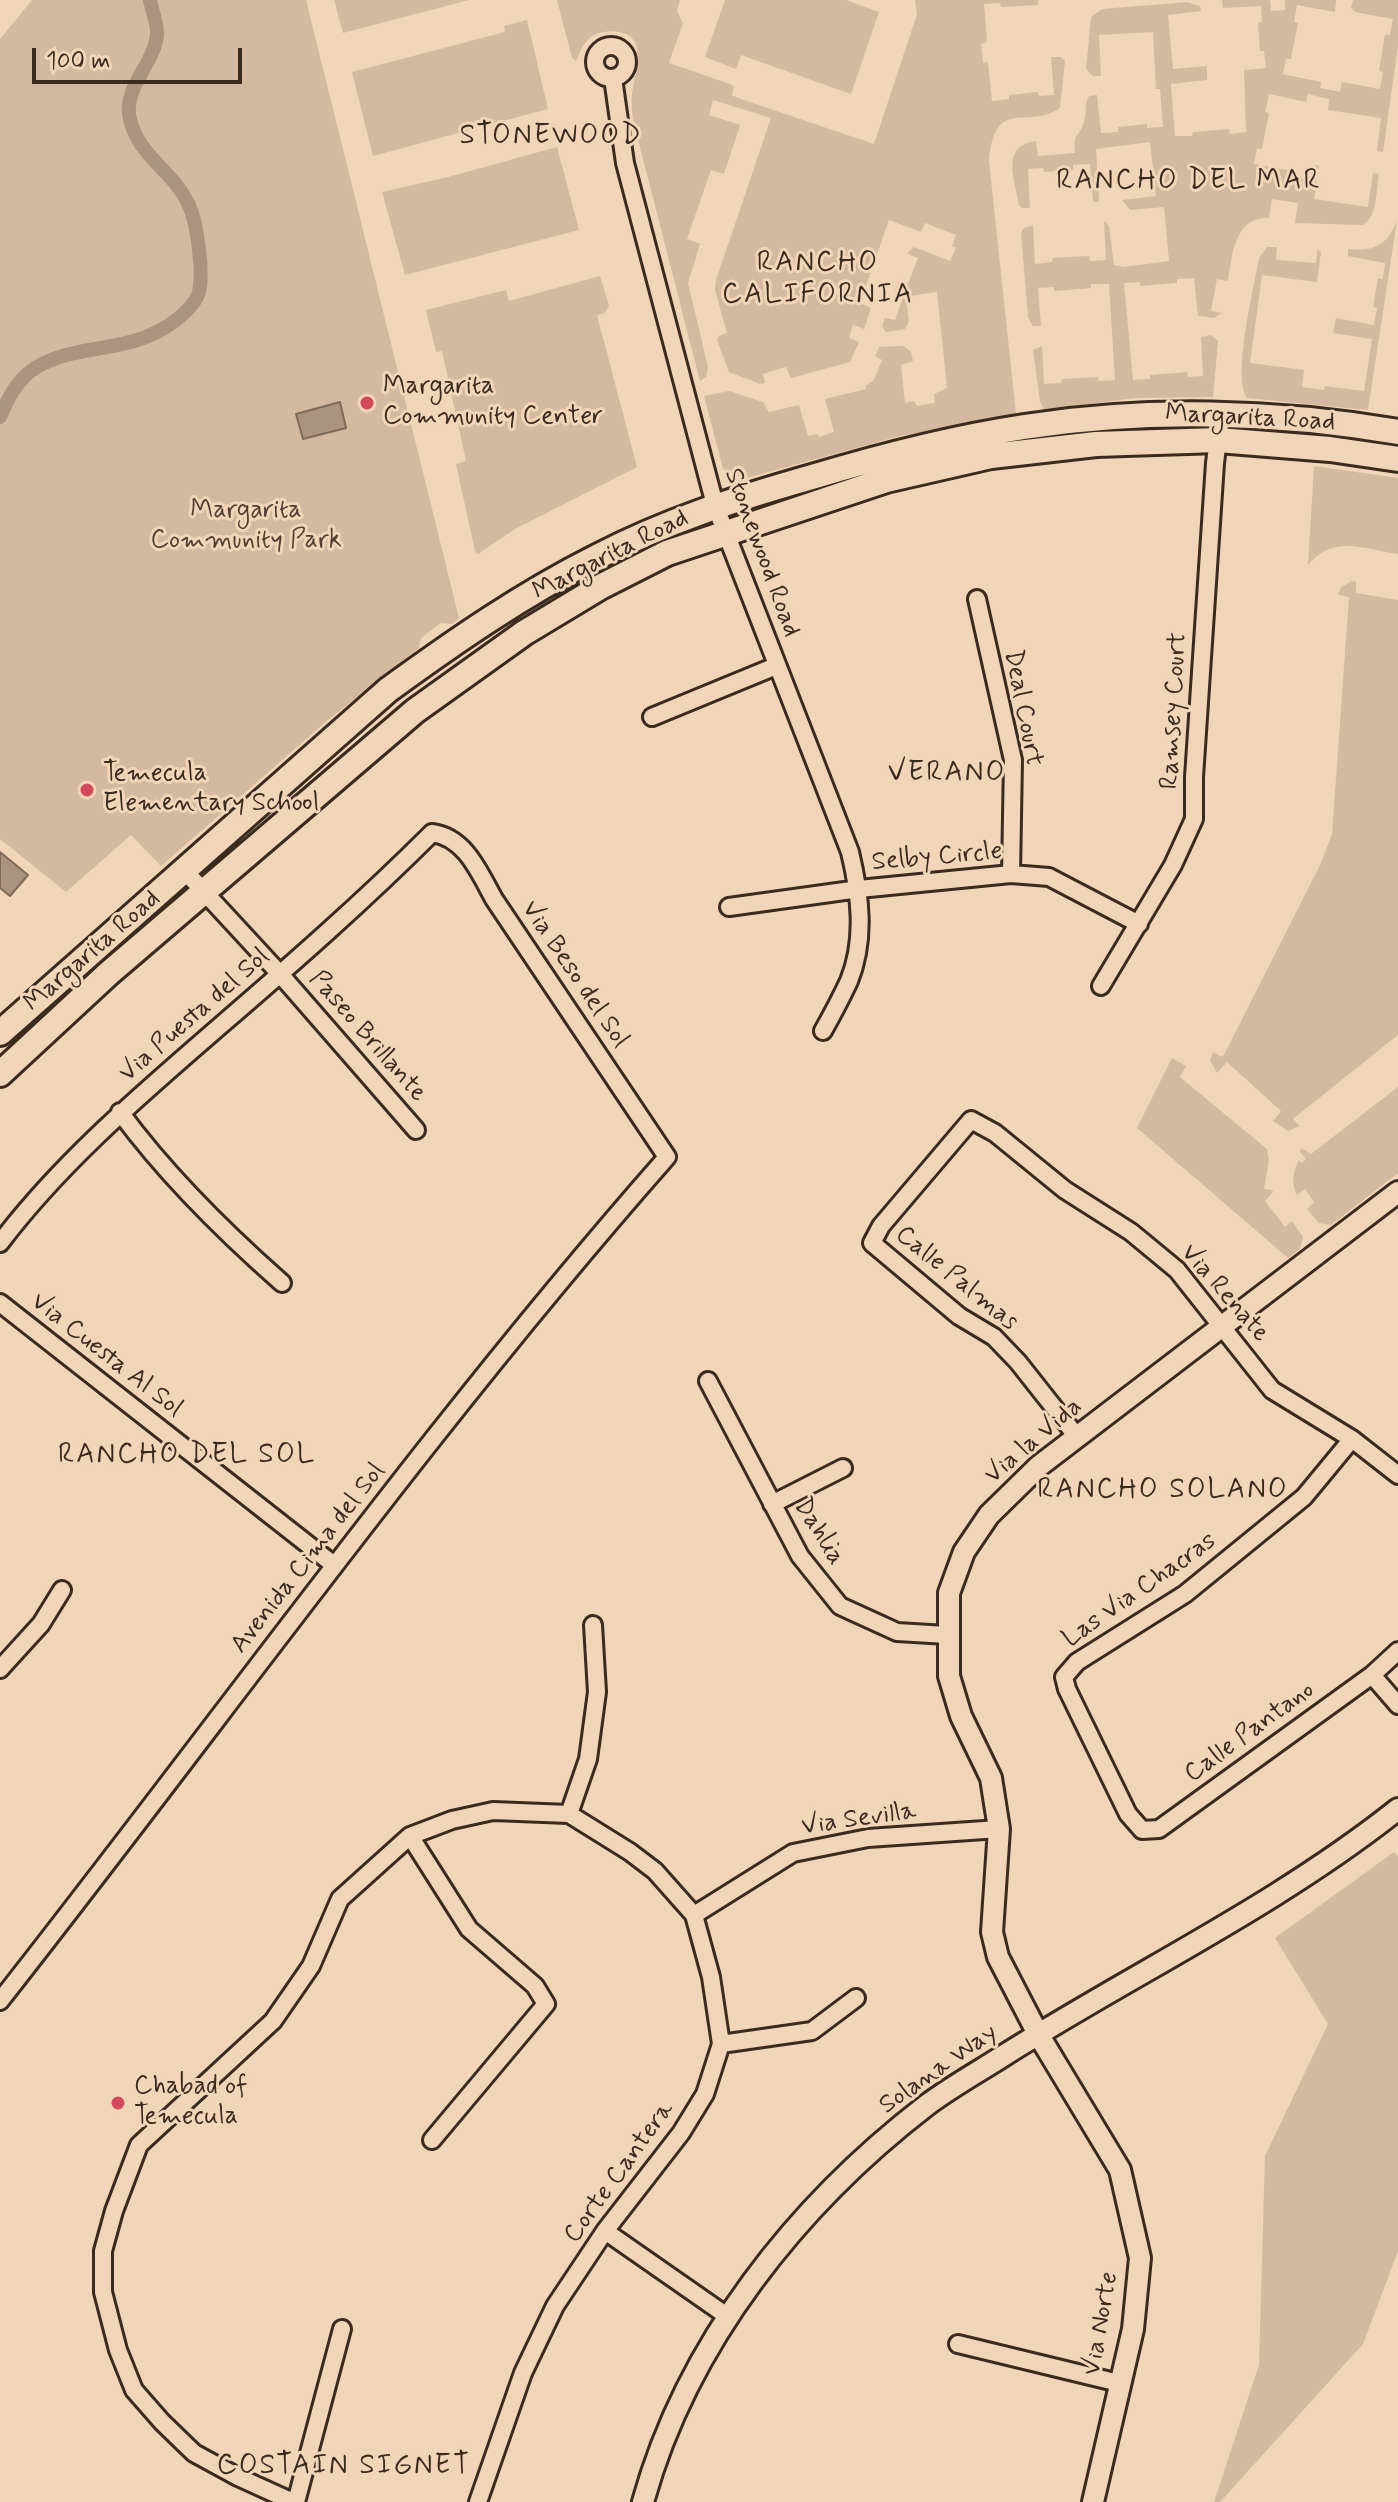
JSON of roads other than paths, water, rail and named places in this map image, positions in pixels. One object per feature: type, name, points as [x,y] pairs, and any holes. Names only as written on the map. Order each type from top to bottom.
[{"type":"main road","name":"Margarita Road","points":[[0,1033],[388,690],[443,650],[596,557],[715,505],[884,456],[1027,426],[1123,417],[1221,415],[1313,420],[1398,432]]},
{"type":"main road","name":"Margarita Road","points":[[0,1074],[109,973],[415,711],[471,669],[602,586],[667,553],[886,480],[991,456],[1096,444],[1218,440],[1330,449],[1398,459]]},
{"type":"street","name":"Stonewood Road","points":[[613,78],[625,163],[715,505],[850,852],[859,889],[860,933],[850,979],[823,1031]]},
{"type":"street","name":"Ramsey Court","points":[[1101,986],[1173,865],[1194,819],[1195,762],[1221,415]]},
{"type":"street","name":"Deal Court","points":[[977,599],[1013,760],[1011,874]]},
{"type":"street","points":[[652,717],[776,666]]},
{"type":"street","name":"Via Puesta del Sol","points":[[0,1243],[70,1161],[120,1112],[280,974],[432,833]]},
{"type":"street","name":"Via Beso del Sol","points":[[432,833],[448,835],[470,858],[494,899],[667,1157]]},
{"type":"street","name":"Paseo Brillante","points":[[184,870],[416,1130]]},
{"type":"street","name":"Selby Circle","points":[[729,907],[859,889],[1011,874],[1049,877],[1139,924]]},
{"type":"street","points":[[120,1112],[141,1141],[222,1231],[282,1283]]},
{"type":"street","name":"Via Renate","points":[[971,1120],[995,1133],[1065,1190],[1131,1232],[1177,1270],[1272,1390],[1352,1439],[1398,1475]]},
{"type":"street","name":"Calle Palmas","points":[[971,1120],[881,1226],[872,1243],[959,1316],[994,1337],[1018,1362],[1078,1438]]},
{"type":"street","name":"Avenida Cima del Sol","points":[[0,2001],[334,1565],[579,1257],[667,1157]]},
{"type":"street","name":"Via la Vida","points":[[1038,2034],[998,1957],[992,1932],[999,1829],[991,1778],[961,1716],[949,1676],[949,1593],[964,1552],[989,1515],[1039,1466],[1398,1192]]},
{"type":"street","name":"Via Cuesta Al Sol","points":[[0,1303],[334,1565]]},
{"type":"street","name":"Dahlia","points":[[708,1381],[800,1556],[840,1606],[897,1632],[947,1635]]},
{"type":"street","name":"Las Via Chacras","points":[[1128,1814],[1064,1677],[1077,1662],[1185,1594],[1304,1497],[1352,1439]]},
{"type":"street","points":[[772,1504],[843,1468]]},
{"type":"street","points":[[0,1669],[41,1624],[62,1590]]},
{"type":"street","points":[[342,2329],[294,2502],[194,2453],[134,2390],[118,2350],[103,2292],[103,2251],[114,2211],[139,2145],[273,2021],[311,1966],[340,1899],[410,1836],[452,1820],[493,1811],[569,1814],[588,1759],[597,1692],[593,1625]]},
{"type":"street","name":"Calle Pantano","points":[[1128,1814],[1142,1830],[1159,1829],[1372,1675],[1398,1651]]},
{"type":"street","points":[[1372,1675],[1398,1705]]},
{"type":"street","name":"Solana Way","points":[[643,2502],[650,2476],[684,2392],[727,2316],[803,2217],[869,2152],[929,2104],[1038,2034],[1246,1913],[1367,1834],[1398,1809]]},
{"type":"street","name":"Corte Cantera","points":[[478,2502],[523,2373],[555,2306],[605,2231],[681,2133],[705,2094],[721,2044],[711,1977],[694,1915],[655,1871],[569,1814]]},
{"type":"street","name":"Via Sevilla","points":[[694,1915],[793,1853],[868,1838],[999,1829]]},
{"type":"street","points":[[410,1836],[469,1929],[535,1986],[546,2004],[432,2140]]},
{"type":"street","points":[[721,2044],[812,2031],[856,1998]]},
{"type":"street","name":"Via Norte","points":[[1038,2034],[1120,2170],[1140,2258],[1133,2329],[1093,2502]]},
{"type":"street","points":[[605,2231],[727,2316]]},
{"type":"street","points":[[958,2344],[1119,2383]]},
{"type":"waterway","points":[[0,417],[14,390],[35,368],[69,354],[123,344],[159,331],[186,311],[199,292],[200,261],[190,209],[181,191],[138,140],[129,114],[132,93],[151,55],[157,35],[150,0]]},
{"type":"place","name":"Margarita Community Center","points":[[367,403]]},
{"type":"place","name":"Temecula Elementary School","points":[[87,790]]},
{"type":"place","name":"Chabad of Temecula","points":[[118,2103]]},
{"type":"district","name":"STONEWOOD","points":[[551,137]]},
{"type":"district","name":"RANCHO DEL MAR","points":[[1189,182]]},
{"type":"district","name":"RANCHO CALIFORNIA","points":[[818,280]]},
{"type":"district","name":"VERANO","points":[[947,774]]},
{"type":"district","name":"RANCHO DEL SOL","points":[[187,1456]]},
{"type":"district","name":"RANCHO SOLANO","points":[[1163,1491]]},
{"type":"district","name":"COSTAIN SIGNET","points":[[344,2467]]},
{"type":"park label","name":"Margarita Community Park","points":[[246,527]]}]
